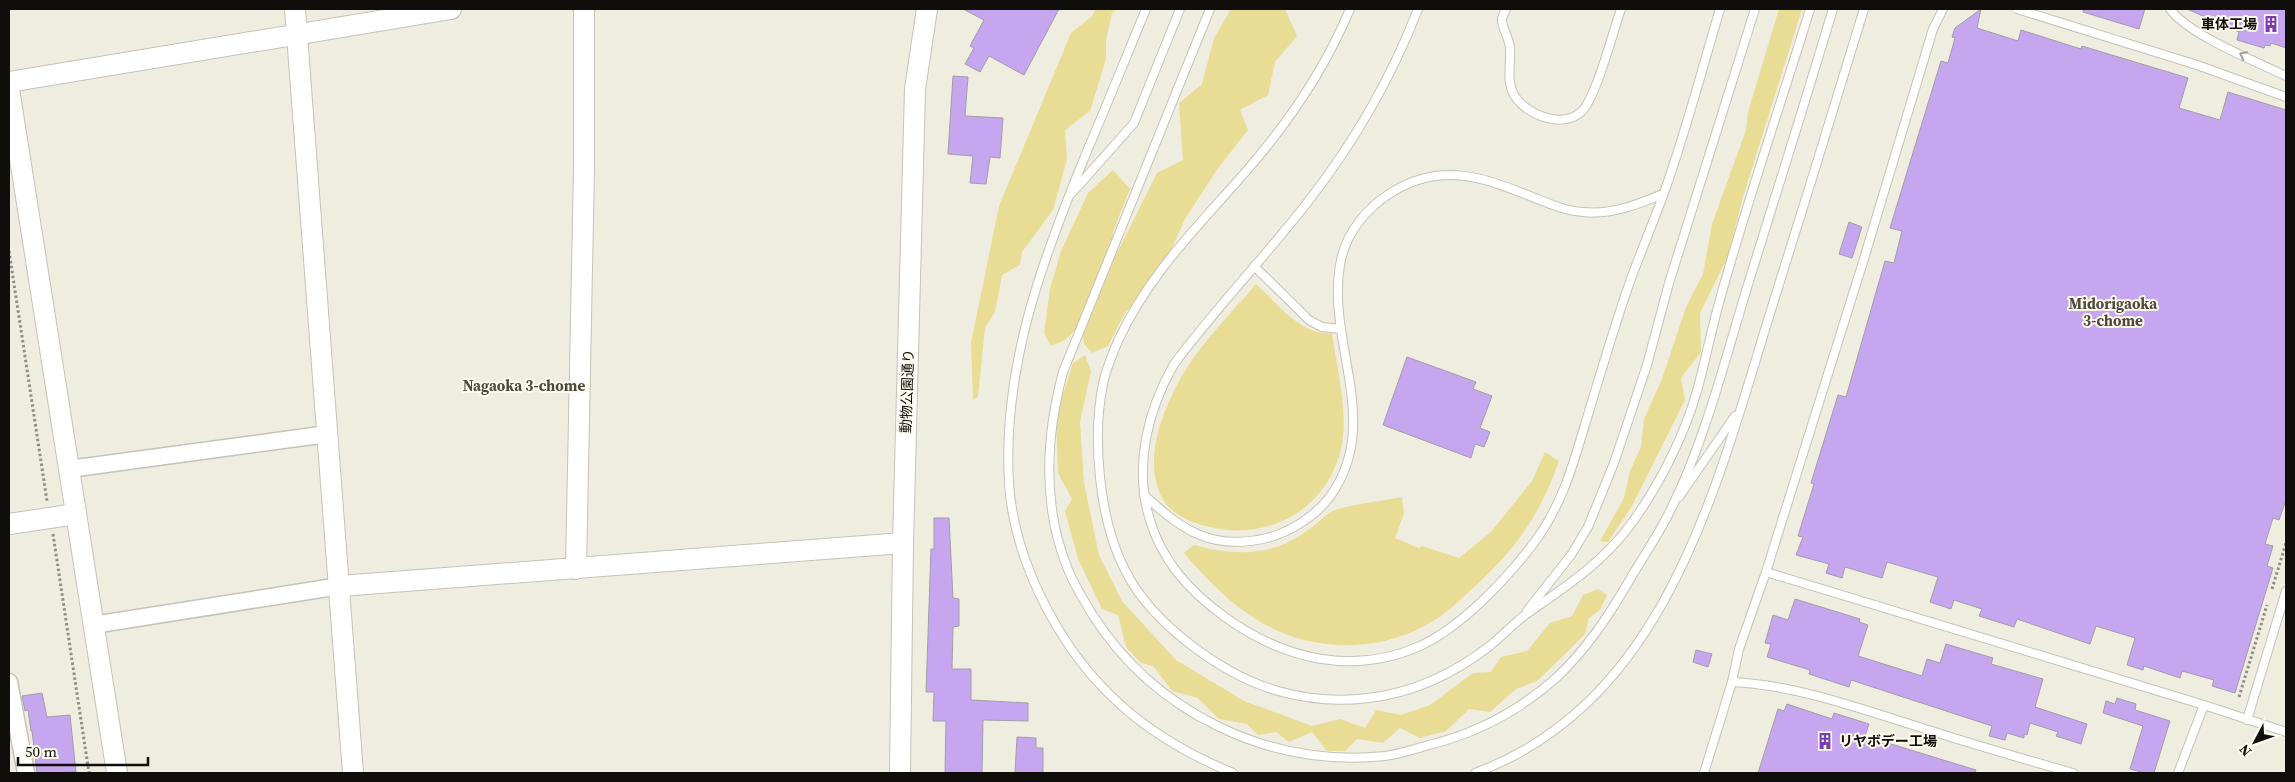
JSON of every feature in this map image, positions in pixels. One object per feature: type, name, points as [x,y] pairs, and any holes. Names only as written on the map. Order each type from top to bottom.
[{"type":"street","points":[[295,9],[353,773]]},
{"type":"street","points":[[9,82],[296,33],[451,9]]},
{"type":"street","points":[[576,569],[584,168],[584,9]]},
{"type":"street","name":"動物公園通り","points":[[900,773],[903,543],[915,88],[927,9]]},
{"type":"street","points":[[9,89],[117,773]]},
{"type":"street","points":[[69,470],[328,434]]},
{"type":"street","points":[[9,524],[76,514]]},
{"type":"street","points":[[94,625],[340,586],[903,543]]},
{"type":"street","points":[[9,682],[26,773]]},
{"type":"lane","points":[[1146,9],[1068,199],[1036,285],[1016,363],[1011,400],[1008,446],[1009,485],[1016,527],[1027,563],[1044,605],[1067,644],[1090,675],[1124,710],[1171,744],[1207,763],[1233,773]]},
{"type":"lane","points":[[1068,199],[1134,123],[1180,9]]},
{"type":"lane","points":[[1210,9],[1115,246],[1076,336],[1063,372],[1053,411],[1048,448],[1049,486],[1055,527],[1067,567],[1101,628],[1147,680],[1176,702],[1203,719],[1233,734],[1294,753],[1328,757],[1389,755],[1457,738],[1489,725],[1524,704],[1554,680],[1597,632],[1671,509],[1740,408]]},
{"type":"lane","points":[[1350,9],[1322,66],[1281,128],[1162,266],[1143,294],[1112,354],[1103,381],[1099,420],[1099,468],[1102,502],[1110,531],[1125,571],[1151,607],[1176,632],[1203,653],[1238,675],[1275,690],[1313,699],[1369,698],[1428,682],[1455,669],[1490,646],[1521,618],[1575,581],[1617,542],[1629,528],[1661,475],[1696,395],[1719,304],[1810,9]]},
{"type":"lane","points":[[1418,9],[1380,93],[1359,129],[1307,203],[1194,338],[1166,379],[1152,411],[1147,429],[1144,495],[1154,534],[1172,567],[1186,584],[1217,611],[1246,632],[1273,646],[1312,658],[1359,661],[1402,652],[1440,636],[1477,606],[1534,544],[1556,508],[1570,476],[1624,298],[1663,194],[1720,9]]},
{"type":"lane","points":[[1506,9],[1502,20],[1511,48],[1510,83],[1515,95],[1534,112],[1549,118],[1566,120],[1574,117],[1590,101],[1621,9]]},
{"type":"lane","points":[[1521,618],[1571,555],[1588,528],[1599,503],[1648,365],[1669,282],[1755,9]]},
{"type":"lane","points":[[1671,509],[1706,421],[1833,9]]},
{"type":"lane","points":[[1475,773],[1509,758],[1553,732],[1589,701],[1625,661],[1664,603],[1692,545],[1740,408],[1864,9]]},
{"type":"lane","points":[[1704,773],[1732,682],[1739,649],[1766,572],[1934,29],[1943,9]]},
{"type":"lane","points":[[2018,9],[2197,65],[2286,96]]},
{"type":"lane","points":[[2170,9],[2178,19],[2192,30],[2286,76]]},
{"type":"lane","points":[[1144,495],[1171,520],[1192,532],[1212,540],[1232,543],[1250,542],[1274,536],[1295,527],[1324,505],[1338,486],[1347,469],[1354,434],[1352,403],[1337,302],[1337,282],[1346,242],[1357,223],[1391,192],[1411,182],[1433,176],[1452,174],[1472,176],[1492,181],[1560,208],[1582,212],[1610,212],[1630,208],[1663,194]]},
{"type":"lane","points":[[1254,266],[1314,324],[1341,329]]},
{"type":"lane","points":[[1766,572],[2204,705],[2286,732]]},
{"type":"lane","points":[[2246,720],[2286,591]]},
{"type":"lane","points":[[1732,682],[1765,684],[1831,699],[1970,744],[2073,773]]},
{"type":"lane","points":[[2178,773],[2204,705]]},
{"type":"path","points":[[2239,697],[2286,543]]},
{"type":"shaded area","points":[[1096,9],[1117,9],[1112,13],[1106,40],[1106,59],[1090,111],[1065,130],[1067,159],[1053,210],[1022,252],[1020,265],[1002,275],[995,312],[985,328],[978,396],[973,401],[971,343],[999,206],[1071,33],[1092,16]]},
{"type":"shaded area","points":[[1231,9],[1285,9],[1297,36],[1275,62],[1268,95],[1240,110],[1248,130],[1216,171],[1185,219],[1159,277],[1125,313],[1108,346],[1092,353],[1084,344],[1082,331],[1076,329],[1065,340],[1051,346],[1044,333],[1050,289],[1061,251],[1088,193],[1113,170],[1130,189],[1114,229],[1105,277],[1157,173],[1183,160],[1179,103],[1202,84],[1214,38]]},
{"type":"shaded area","points":[[1779,9],[1802,9],[1743,197],[1728,256],[1700,313],[1701,352],[1681,378],[1685,400],[1632,506],[1608,542],[1600,541],[1624,498],[1630,471],[1641,447],[1644,419],[1662,379],[1686,307],[1703,274],[1712,224],[1746,130],[1748,112]]},
{"type":"shaded area","points":[[1256,284],[1281,309],[1300,324],[1321,333],[1332,333],[1342,393],[1343,438],[1340,453],[1332,474],[1320,492],[1305,507],[1288,518],[1269,526],[1249,530],[1227,530],[1195,523],[1172,510],[1164,501],[1158,488],[1154,459],[1159,430],[1164,415],[1175,389],[1191,361]]},
{"type":"shaded area","points":[[1085,355],[1091,371],[1080,422],[1084,483],[1099,555],[1122,601],[1176,660],[1244,701],[1312,726],[1340,719],[1365,728],[1376,710],[1401,715],[1430,705],[1473,673],[1491,672],[1501,657],[1527,651],[1550,623],[1572,616],[1583,595],[1598,589],[1607,595],[1600,610],[1589,618],[1585,634],[1537,681],[1516,689],[1490,712],[1469,709],[1446,731],[1420,738],[1400,728],[1383,743],[1357,739],[1345,751],[1327,751],[1312,732],[1289,742],[1276,732],[1258,735],[1247,724],[1219,719],[1198,698],[1172,691],[1154,667],[1140,662],[1126,647],[1118,615],[1102,609],[1078,559],[1065,511],[1072,499],[1058,473],[1056,416],[1073,363]]},
{"type":"shaded area","points":[[1545,452],[1559,461],[1535,515],[1514,545],[1488,574],[1444,614],[1414,631],[1384,641],[1353,645],[1326,644],[1302,639],[1279,631],[1238,607],[1201,573],[1184,553],[1194,545],[1235,552],[1249,552],[1276,547],[1301,535],[1336,510],[1402,497],[1404,513],[1395,538],[1419,548],[1422,546],[1459,558],[1491,532],[1532,481]]},
{"type":"building","points":[[963,9],[1059,9],[1024,75],[989,56],[980,72],[965,64],[974,48],[970,46],[984,20]]},
{"type":"building","points":[[1981,9],[1977,28],[2018,41],[2021,30],[2081,49],[2082,46],[2188,78],[2179,108],[2220,120],[2228,92],[2286,110],[2286,500],[2279,520],[2273,518],[2265,544],[2273,546],[2267,566],[2273,568],[2235,693],[2212,686],[2214,680],[2182,671],[2180,678],[2144,666],[2143,670],[2127,665],[2135,638],[2096,626],[2090,644],[2017,619],[2014,627],[1979,616],[1982,609],[1954,600],[1951,609],[1930,602],[1938,577],[1887,562],[1882,578],[1845,567],[1842,578],[1826,573],[1829,564],[1796,555],[1803,537],[1798,536],[1814,484],[1811,483],[1838,395],[1846,397],[1885,261],[1894,263],[1902,231],[1890,228],[1941,61],[1948,63],[1955,38],[1952,37],[1955,28]]},
{"type":"building","points":[[2084,9],[2145,9],[2139,29],[2083,12]]},
{"type":"building","points":[[2187,9],[2286,9],[2286,48],[2271,43],[2270,46],[2265,45],[2264,48],[2237,40],[2239,32]]},
{"type":"building","points":[[953,76],[968,77],[965,116],[1003,118],[1000,158],[990,157],[986,184],[970,183],[973,156],[948,154]]},
{"type":"building","points":[[1849,222],[1862,227],[1852,258],[1839,254]]},
{"type":"building","points":[[1407,357],[1476,382],[1473,389],[1492,396],[1480,428],[1490,432],[1484,447],[1475,444],[1471,458],[1383,425]]},
{"type":"building","points":[[934,518],[949,518],[953,598],[959,599],[959,626],[953,627],[952,669],[971,669],[971,700],[1028,703],[1028,721],[983,720],[982,773],[945,773],[946,721],[933,721],[934,692],[926,692],[931,549],[934,549]]},
{"type":"building","points":[[1795,599],[1860,619],[1859,622],[1868,625],[1858,656],[1922,676],[1927,659],[1940,663],[1946,644],[1993,658],[1991,664],[2043,679],[2035,707],[2087,724],[2081,744],[2056,736],[2058,732],[2030,723],[2027,735],[2024,734],[2024,738],[2007,733],[2005,740],[1989,736],[1992,726],[1851,680],[1849,687],[1809,674],[1810,670],[1767,657],[1771,644],[1765,643],[1773,615],[1788,620]]},
{"type":"building","points":[[1696,650],[1712,654],[1708,667],[1693,662]]},
{"type":"building","points":[[42,693],[47,717],[70,715],[76,772],[37,773],[28,710],[25,711],[22,696]]},
{"type":"building","points":[[2117,698],[2136,704],[2135,710],[2170,721],[2154,773],[2130,769],[2143,726],[2103,713],[2106,701],[2115,704]]},
{"type":"building","name":"リヤボデー工場","points":[[1787,704],[1832,719],[1834,713],[1869,724],[1865,736],[1976,770],[1975,773],[1758,773],[1778,709],[1784,711]]},
{"type":"building","points":[[1017,737],[1036,738],[1036,748],[1043,748],[1043,773],[1015,773]]},
{"type":"place","name":"車体工場","points":[[2271,24]]},
{"type":"place","name":"リヤボデー工場","points":[[1825,741]]},
{"type":"district","name":"Midorigaoka 3-chome","points":[[2113,312]]},
{"type":"district","name":"Nagaoka 3-chome","points":[[524,385]]}]
